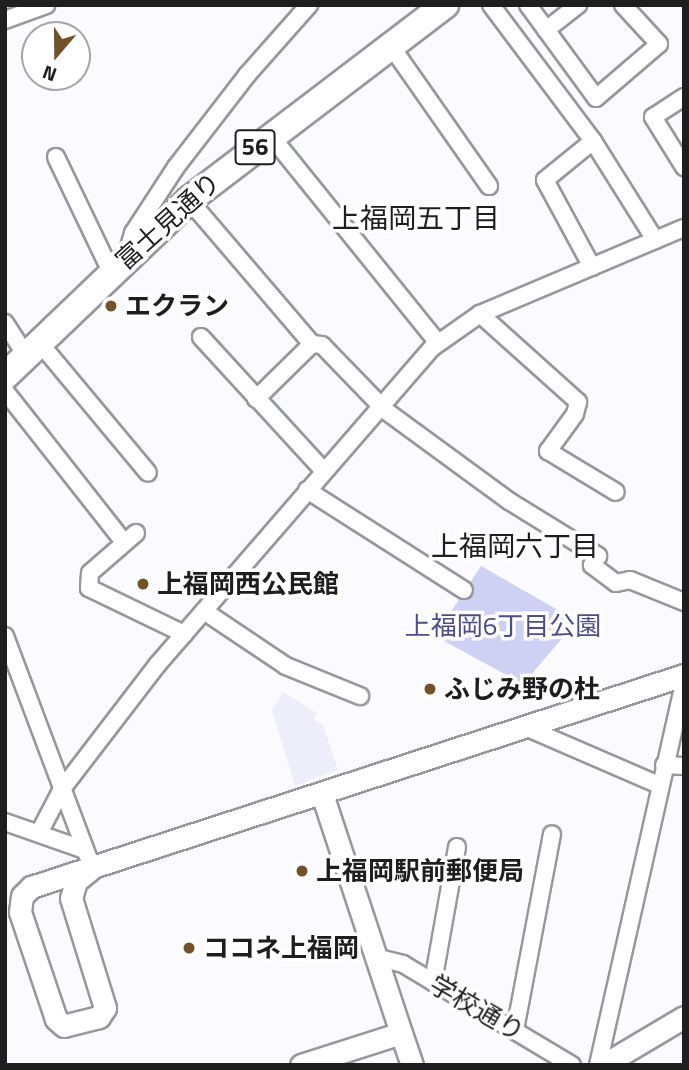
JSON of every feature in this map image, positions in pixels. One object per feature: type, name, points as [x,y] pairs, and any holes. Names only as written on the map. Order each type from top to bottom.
[{"type":"main road","name":"富士見通り","points":[[5,376],[119,264],[189,200],[445,5]]},
{"type":"street","points":[[5,20],[46,5]]},
{"type":"street","points":[[119,264],[133,233],[176,167],[247,75],[309,5]]},
{"type":"street","points":[[491,5],[593,141],[655,240]]},
{"type":"street","points":[[527,5],[596,98],[659,44],[623,5]]},
{"type":"street","points":[[546,30],[578,5]]},
{"type":"street","points":[[391,46],[489,186]]},
{"type":"street","points":[[684,97],[653,117],[684,167]]},
{"type":"street","points":[[271,136],[438,343]]},
{"type":"street","points":[[592,267],[545,180],[593,141]]},
{"type":"street","points":[[56,157],[119,264]]},
{"type":"street","points":[[189,200],[312,344],[322,345],[381,407],[509,501],[598,556],[592,565],[616,583],[630,580],[684,602]]},
{"type":"street","points":[[39,833],[62,789],[184,634],[438,343],[480,314],[684,228]]},
{"type":"street","points":[[480,314],[578,401],[575,414],[548,451],[615,492]]},
{"type":"street","points":[[5,323],[32,348],[148,472]]},
{"type":"street","points":[[201,337],[324,471]]},
{"type":"street","points":[[256,399],[312,344]]},
{"type":"street","points":[[5,391],[130,538],[90,573],[89,588],[184,634]]},
{"type":"street","points":[[307,490],[464,590]]},
{"type":"street","points":[[204,611],[286,666],[359,696]]},
{"type":"street","points":[[5,636],[89,859]]},
{"type":"street","points":[[44,883],[61,887],[71,898],[105,1008],[99,1017],[64,1026],[56,1018],[20,912],[22,896],[44,883],[89,859],[322,794],[684,675]]},
{"type":"street","points":[[601,1065],[659,785],[684,682]]},
{"type":"street","points":[[525,727],[659,785]]},
{"type":"street","points":[[664,765],[684,766]]},
{"type":"street","points":[[322,794],[379,958],[412,1065]]},
{"type":"street","points":[[5,822],[39,833],[89,859]]},
{"type":"street","points":[[515,1030],[552,834]]},
{"type":"street","points":[[433,982],[457,847]]},
{"type":"street","points":[[71,898],[76,881],[89,859]]},
{"type":"street","name":"学校通り","points":[[379,958],[403,964],[572,1065]]},
{"type":"street","points":[[601,1065],[684,1017]]},
{"type":"street","points":[[300,1065],[401,1033]]},
{"type":"shaded area","points":[[283,692],[317,713],[313,719],[323,725],[338,770],[295,786],[272,710]]},
{"type":"green space","name":"上福岡6丁目公園","points":[[481,566],[577,621],[523,684],[435,636]]},
{"type":"place","name":"エクラン","points":[[111,306]]},
{"type":"place","name":"上福岡西公民館","points":[[143,584]]},
{"type":"place","name":"ふじみ野の杜","points":[[430,689]]},
{"type":"place","name":"上福岡駅前郵便局","points":[[302,871]]},
{"type":"place","name":"ココネ上福岡","points":[[189,948]]},
{"type":"district","name":"上福岡五丁目","points":[[416,218]]},
{"type":"district","name":"上福岡六丁目","points":[[515,546]]}]
